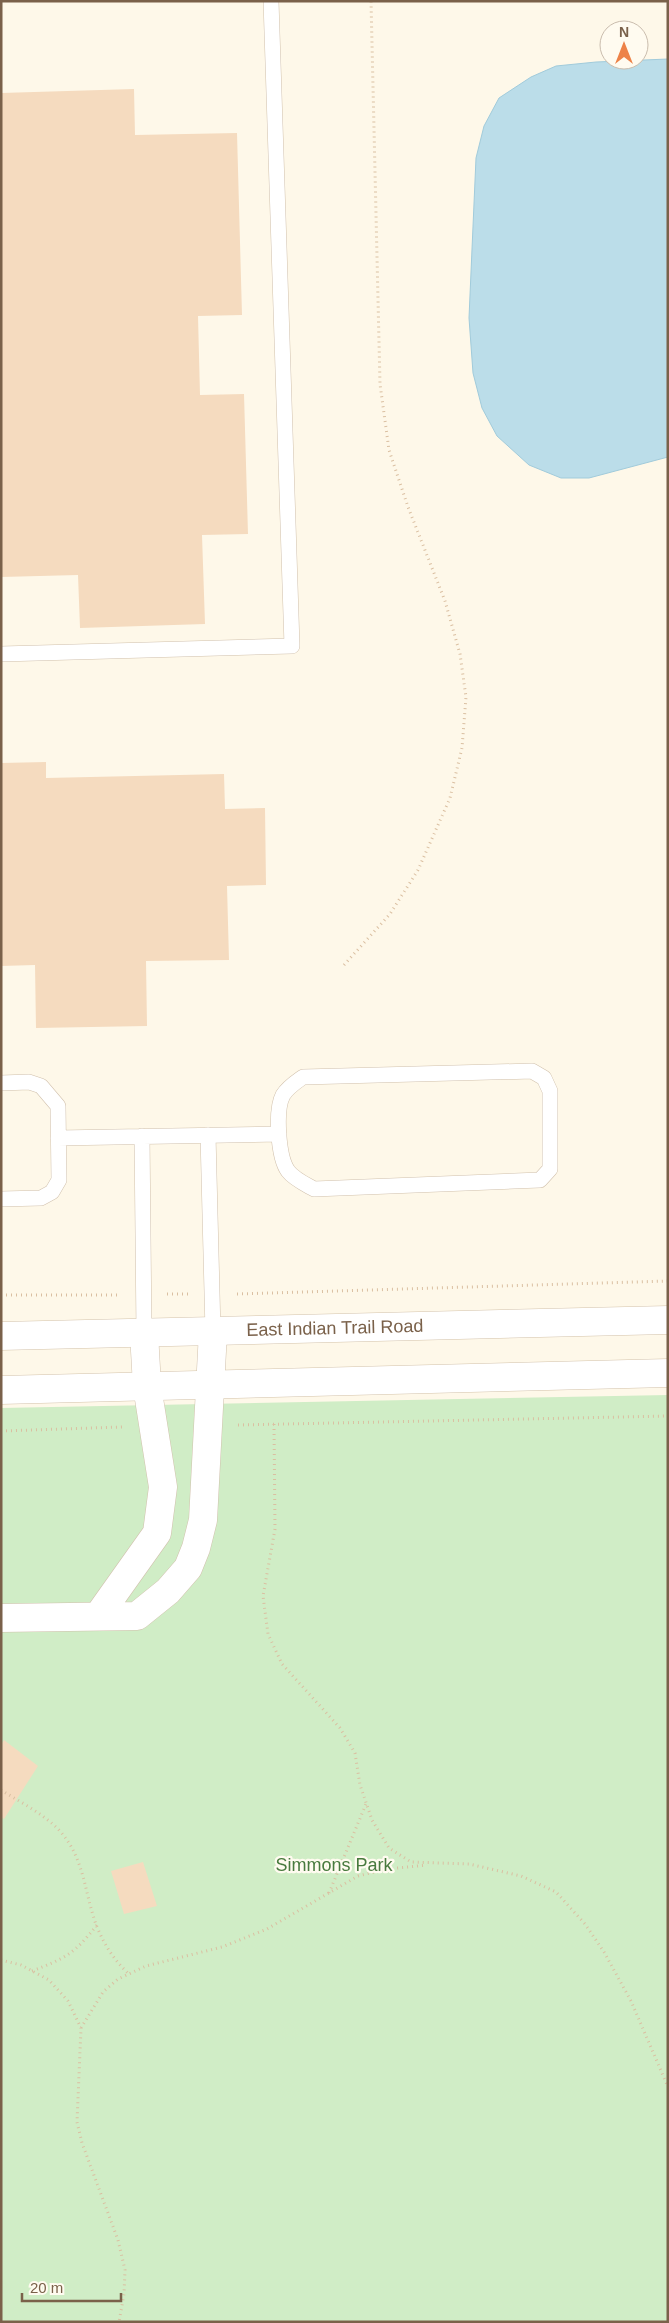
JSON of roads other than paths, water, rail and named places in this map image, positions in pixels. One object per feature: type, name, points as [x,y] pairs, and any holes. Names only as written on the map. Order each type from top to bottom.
[{"type":"main road","name":"East Indian Trail Road","points":[[1,1336],[668,1320]]},
{"type":"main road","points":[[1,1618],[137,1616],[168,1591],[188,1568],[196,1548],[203,1520],[213,1332]]},
{"type":"main road","points":[[98,1616],[157,1533],[163,1487],[147,1386],[144,1333]]},
{"type":"main road","points":[[1,1390],[668,1374]]},
{"type":"lane","points":[[1,654],[292,646],[271,1]]},
{"type":"lane","points":[[532,1071],[544,1078],[550,1090],[550,1169],[540,1180],[314,1189],[288,1170],[281,1152],[280,1134],[279,1107],[283,1096],[292,1085],[303,1077],[532,1071]]},
{"type":"lane","points":[[1,1082],[29,1082],[41,1086],[58,1106],[59,1180],[52,1192],[41,1198],[1,1199]]},
{"type":"lane","points":[[58,1138],[280,1134]]},
{"type":"lane","points":[[208,1135],[213,1332]]},
{"type":"lane","points":[[142,1136],[144,1333]]},
{"type":"water","points":[[668,59],[668,457],[589,478],[561,478],[529,465],[497,436],[482,408],[473,373],[469,318],[476,158],[484,126],[499,98],[531,77],[556,66],[596,62],[599,62],[599,70],[649,70],[649,60]]},
{"type":"park label","name":"Simmons Park","points":[[334,1865]]}]
